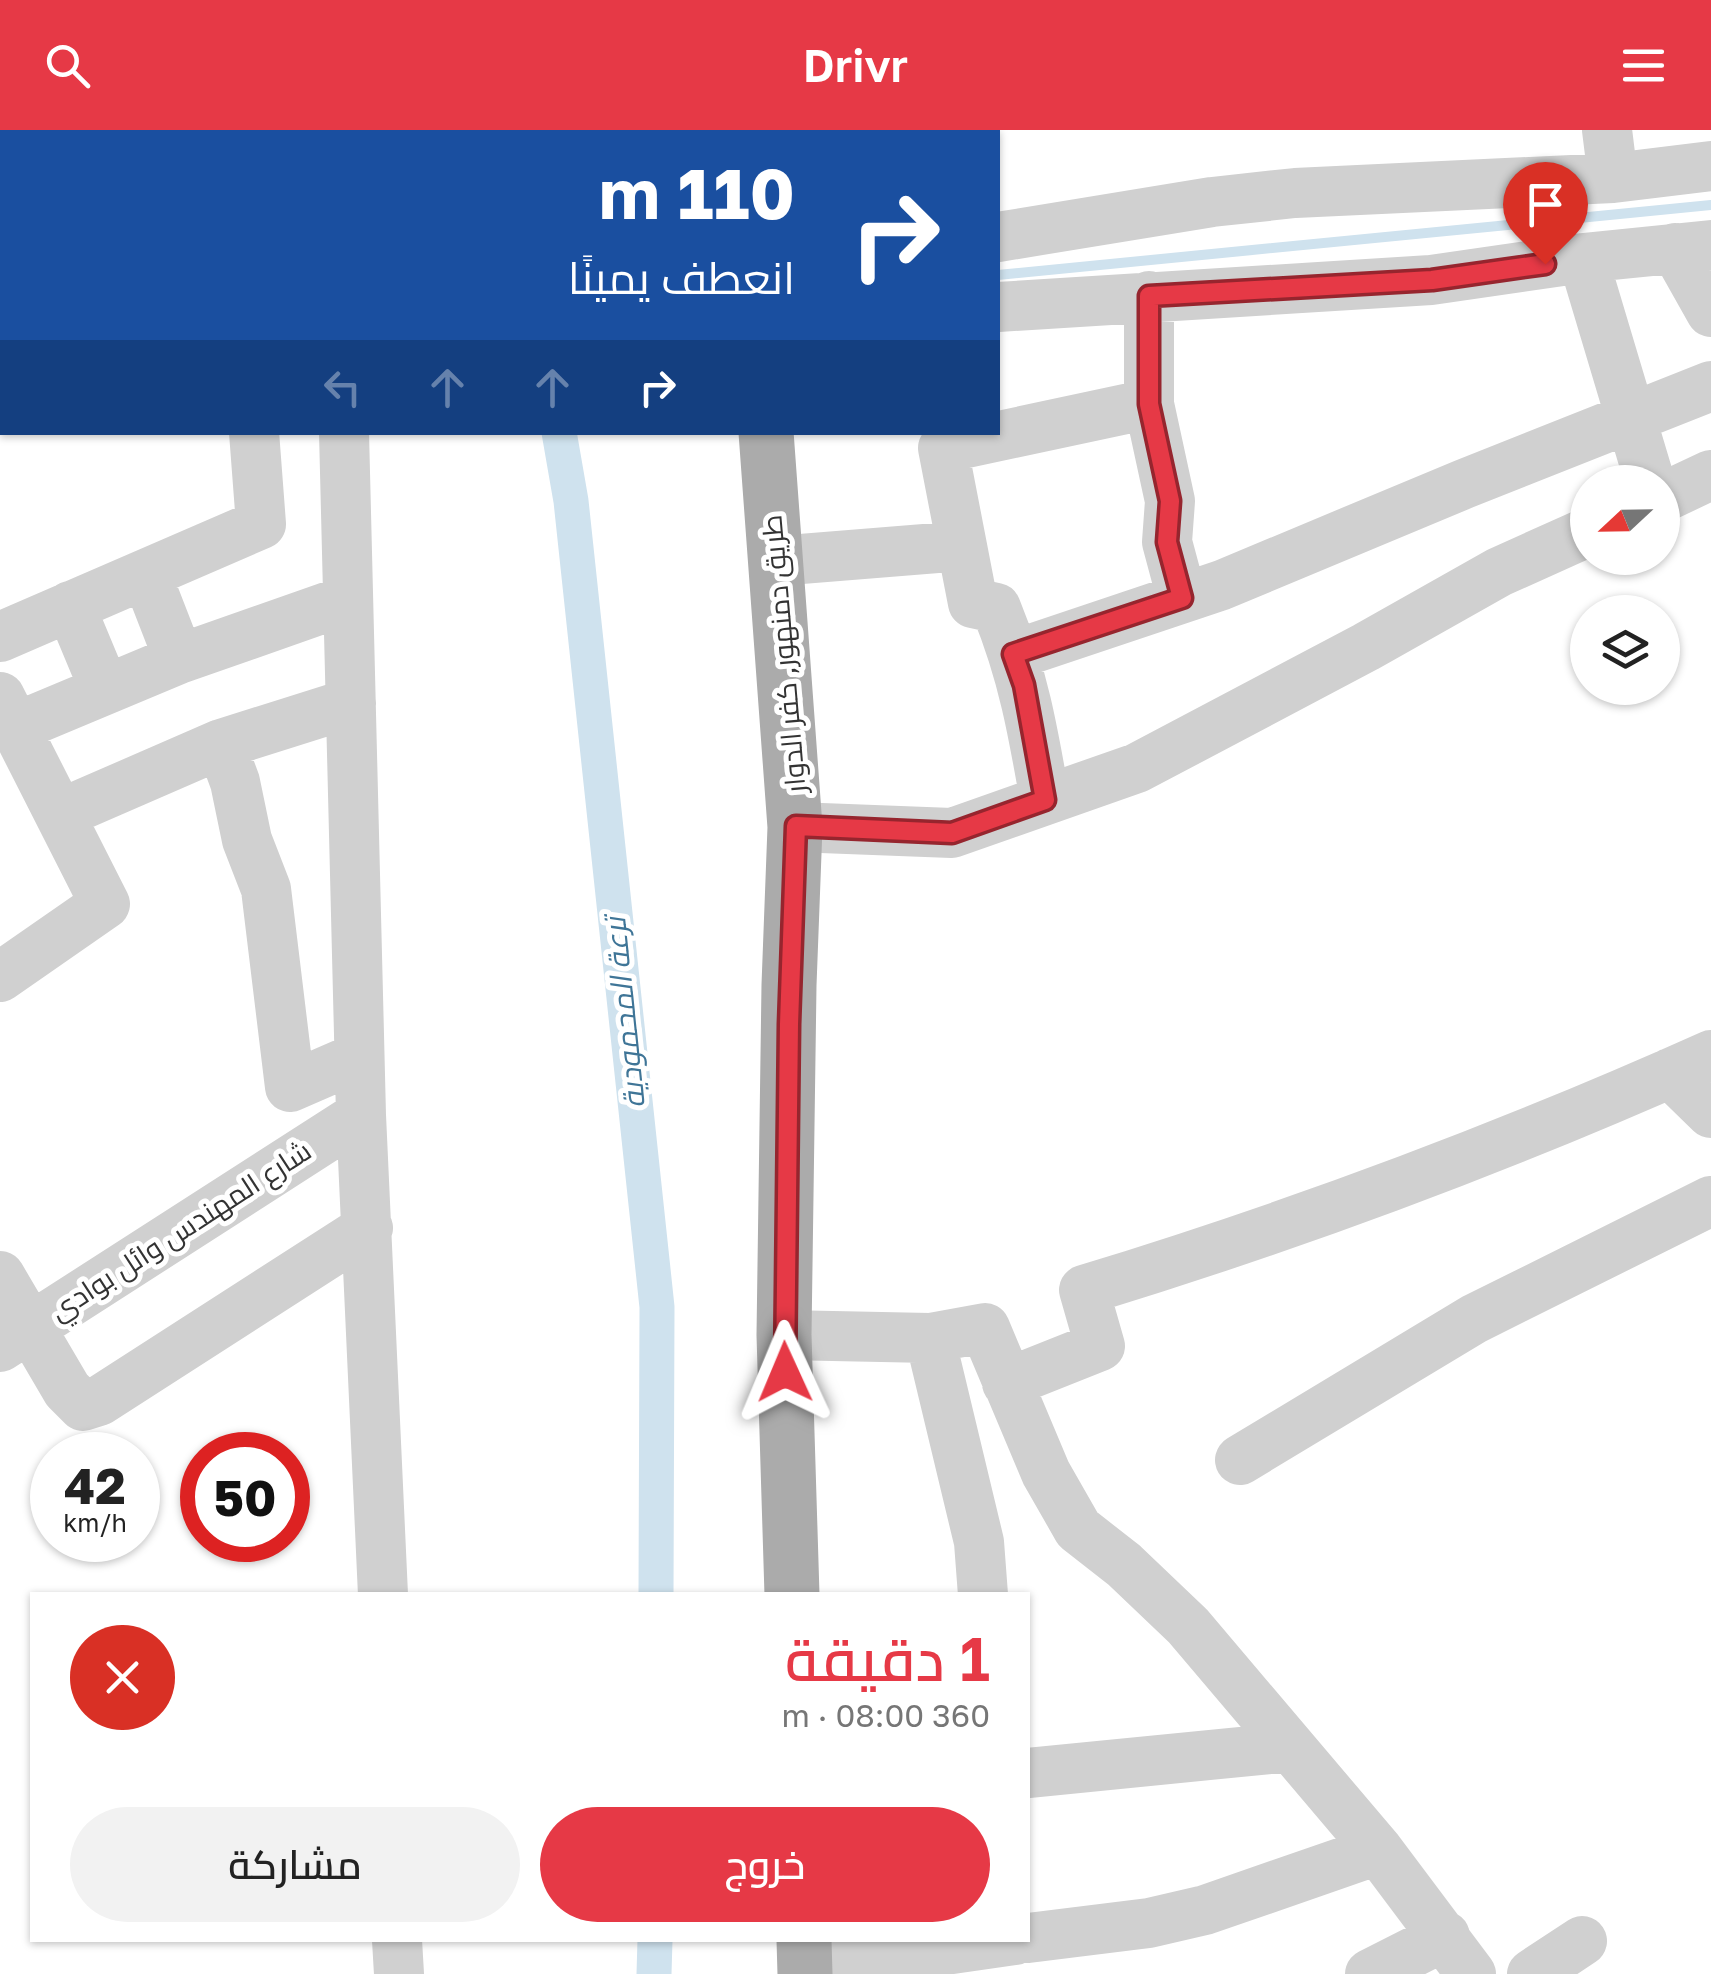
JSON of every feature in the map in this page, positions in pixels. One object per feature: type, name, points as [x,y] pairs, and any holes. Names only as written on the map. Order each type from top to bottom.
[{"type":"main road","name":"طريق دمنهور, كفر الدوار","points":[[766,435],[796,826],[784,1335],[792,1592]]},
{"type":"street","points":[[1000,238],[1212,202],[1610,154],[1711,166]]},
{"type":"street","points":[[1000,308],[1432,280],[1693,247],[1711,312]]},
{"type":"street","points":[[1583,258],[1645,465]]},
{"type":"street","points":[[1149,296],[1149,404],[1170,501],[1167,542],[1182,598]]},
{"type":"street","points":[[1013,654],[1304,553],[1464,484],[1711,386]]},
{"type":"street","points":[[1045,800],[1024,685],[1013,654],[996,608],[974,603],[943,448],[1149,404]]},
{"type":"street","points":[[0,637],[261,524],[254,435]]},
{"type":"street","points":[[344,435],[360,1115],[383,1592]]},
{"type":"street","points":[[1680,490],[1711,475]]},
{"type":"street","points":[[796,826],[952,833],[1138,768],[1499,572],[1570,540]]},
{"type":"street","points":[[776,561],[962,546]]},
{"type":"street","points":[[146,574],[179,659]]},
{"type":"street","points":[[0,977],[106,904],[7,713],[106,690],[179,659],[348,600]]},
{"type":"street","points":[[70,606],[106,690]]},
{"type":"street","points":[[60,814],[221,744],[351,703]]},
{"type":"street","points":[[221,744],[235,782],[247,840],[266,889],[290,1087],[359,1057]]},
{"type":"street","points":[[1007,1383],[1100,1346],[1084,1290],[1362,1196],[1690,1064],[1711,1114]]},
{"type":"street","name":"شارع المهندس وائل بوادي","points":[[15,1336],[360,1115]]},
{"type":"street","points":[[1240,1460],[1474,1319],[1711,1202]]},
{"type":"street","points":[[0,1276],[15,1336],[84,1406],[99,1401],[368,1228]]},
{"type":"street","points":[[784,1335],[930,1338],[985,1328],[1046,1472],[1078,1530],[1124,1565],[1188,1626],[1378,1850],[1458,1955],[1370,1974]]},
{"type":"street","points":[[930,1338],[980,1542],[983,1592]]},
{"type":"street","points":[[1030,1774],[1290,1747]]},
{"type":"street","points":[[1030,1938],[1149,1923],[1206,1910],[1378,1850]]},
{"type":"street","points":[[1532,1974],[1582,1941]]},
{"type":"street","points":[[397,1942],[399,1974]]},
{"type":"street","points":[[804,1962],[996,1942]]},
{"type":"waterway","points":[[1000,275],[1711,205]]},
{"type":"waterway","name":"ترعة المحمودية","points":[[560,435],[571,501],[657,1307],[656,1592]]},
{"type":"waterway","name":"ترعة المحمودية","points":[[654,1974],[655,1942]]},
{"type":"route","points":[[785,1372],[789,1024],[796,826],[952,833],[1045,800],[1024,685],[1013,654],[1182,598],[1167,542],[1170,501],[1149,404],[1149,296],[1432,280],[1545,264]]}]
